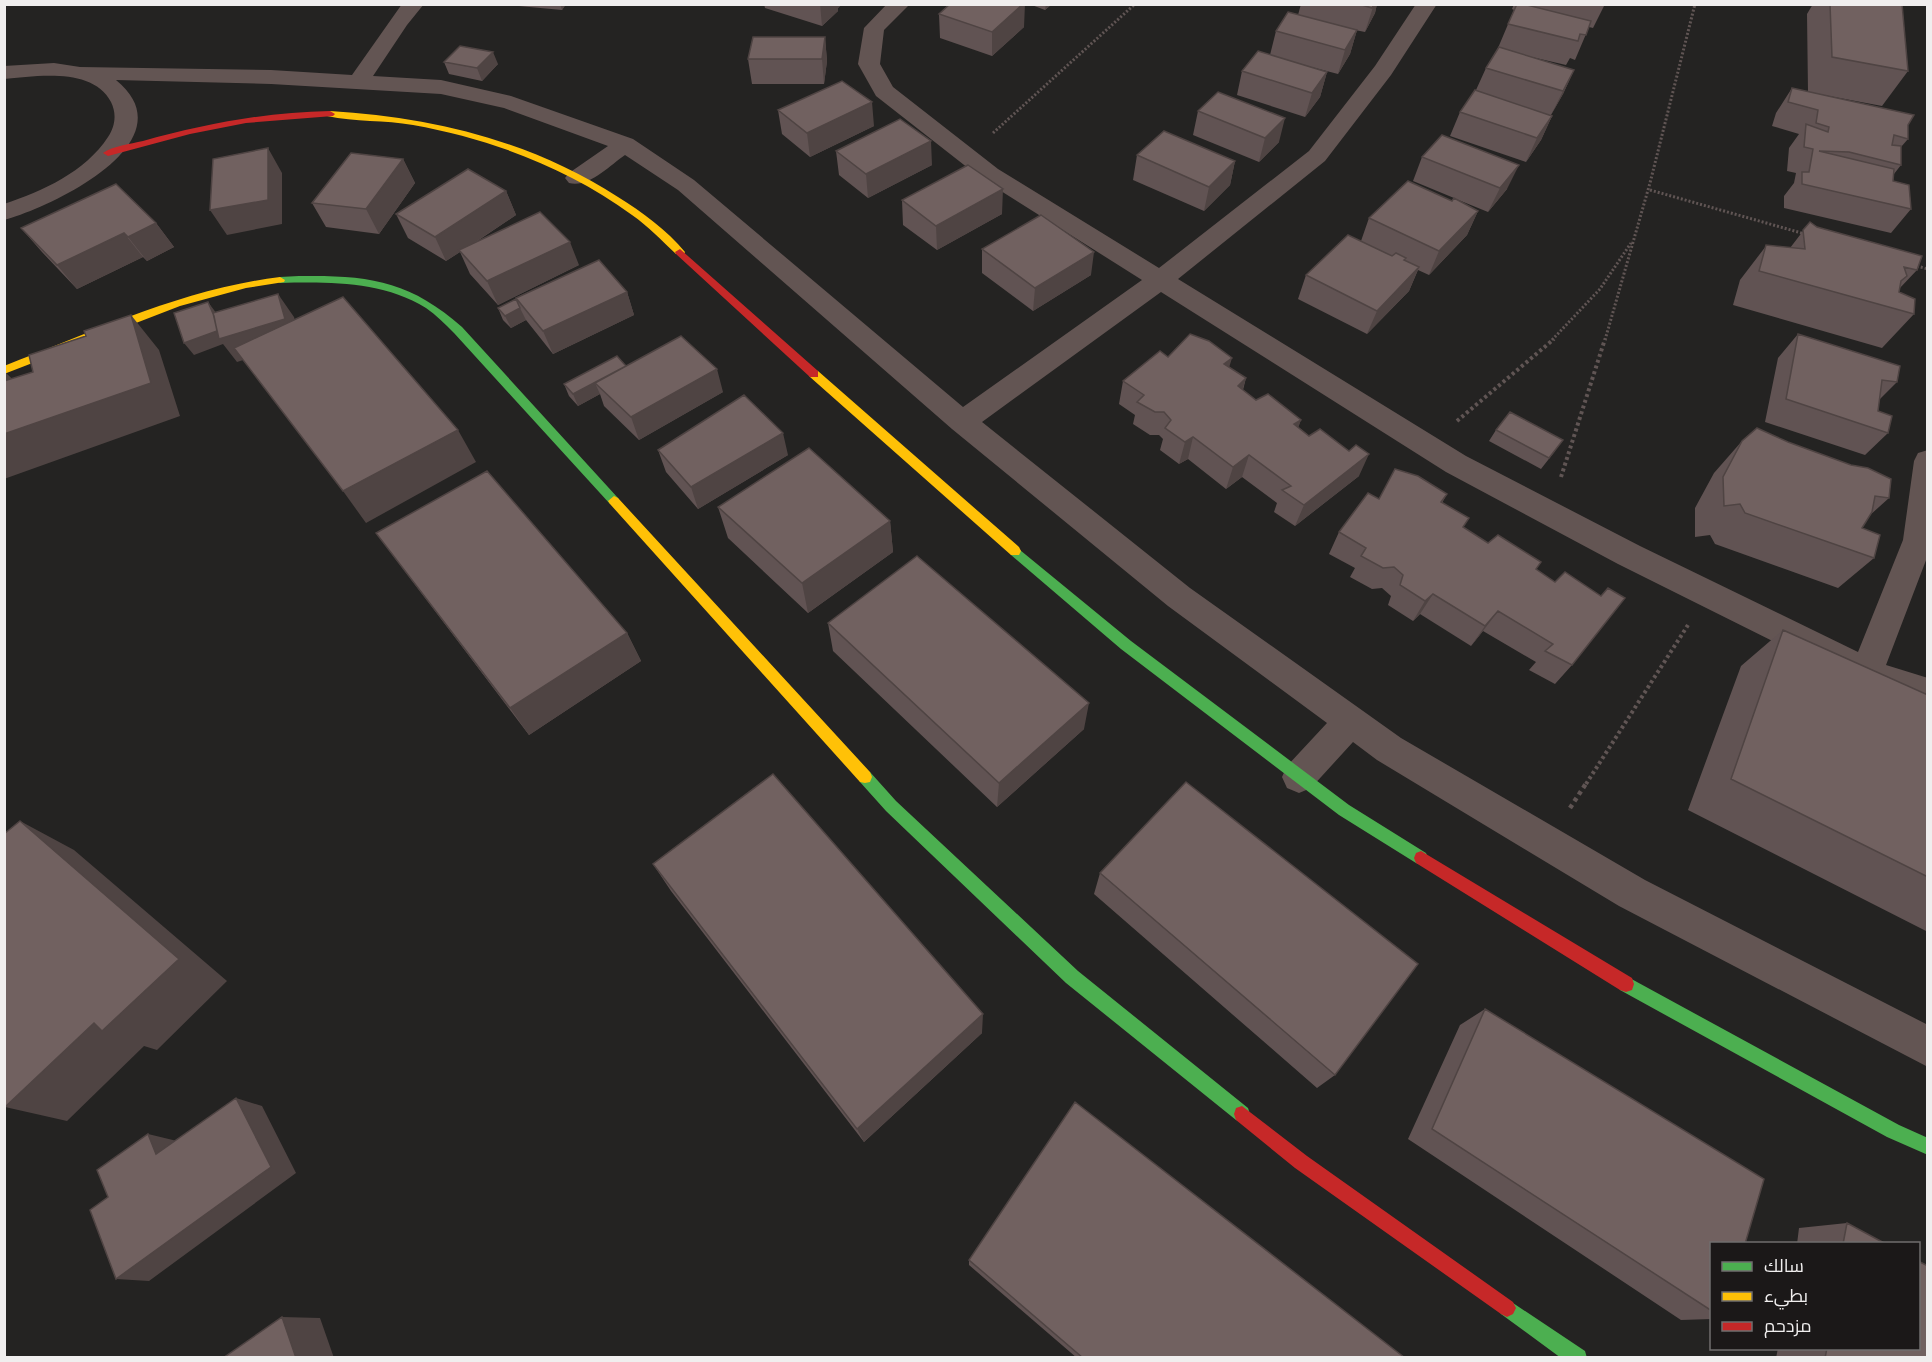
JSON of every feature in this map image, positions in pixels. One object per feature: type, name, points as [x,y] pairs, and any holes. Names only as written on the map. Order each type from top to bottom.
[{"type":"street","points":[[358,82],[399,21],[414,4]]},
{"type":"street","points":[[900,4],[874,28],[869,64],[884,92],[990,174],[1428,447],[1549,514],[1868,672],[1928,693]]},
{"type":"street","points":[[962,422],[1159,281],[1317,156],[1383,70],[1427,4]]},
{"type":"street","points":[[4,54],[42,70]]},
{"type":"street","points":[[4,73],[42,70],[81,73],[271,77],[441,87],[510,103],[625,144],[686,185],[962,422],[1179,597],[1389,749],[1632,893],[1928,1047]]},
{"type":"street","points":[[4,212],[46,197],[71,183],[108,153],[119,138],[126,123],[126,110],[122,97],[112,87],[81,73]]},
{"type":"street","points":[[108,153],[169,135],[228,122],[287,114],[344,112],[411,119],[475,134],[533,156],[577,178],[636,213],[898,450],[1126,645],[1344,810],[1599,969],[1893,1131],[1928,1147]]},
{"type":"street","points":[[577,178],[625,144]]},
{"type":"street","points":[[4,370],[193,298],[247,284],[299,278],[349,279],[392,289],[430,306],[458,330],[891,806],[1072,976],[1301,1162],[1578,1358]]},
{"type":"street","points":[[1868,672],[1918,540],[1928,461]]},
{"type":"street","points":[[1299,777],[1351,721]]},
{"type":"path","points":[[967,156],[1135,4]]},
{"type":"path","points":[[1549,514],[1611,327],[1633,240],[1650,190],[1693,5]]},
{"type":"path","points":[[1650,190],[1805,235]]},
{"type":"path","points":[[1428,447],[1499,383],[1556,337],[1600,289],[1633,240]]},
{"type":"path","points":[[1905,263],[1928,269]]},
{"type":"path","points":[[1548,843],[1708,594]]},
{"type":"building","points":[[950,4],[1023,4],[992,32],[939,14]]},
{"type":"building","points":[[1359,4],[1374,4],[1372,8]]},
{"type":"building","points":[[1517,4],[1591,21],[1586,35],[1580,34],[1578,41],[1508,24]]},
{"type":"building","points":[[1830,4],[1902,4],[1908,71],[1832,57]]},
{"type":"building","points":[[1288,12],[1357,30],[1345,50],[1276,31]]},
{"type":"building","points":[[753,37],[825,37],[822,59],[748,59]]},
{"type":"building","points":[[460,46],[493,52],[477,68],[444,62]]},
{"type":"building","points":[[1499,47],[1574,70],[1563,91],[1486,68]]},
{"type":"building","points":[[1258,51],[1327,72],[1312,93],[1242,71]]},
{"type":"building","points":[[842,81],[872,102],[807,133],[778,110]]},
{"type":"building","points":[[1792,88],[1914,115],[1908,125],[1908,139],[1894,135],[1892,145],[1901,146],[1901,165],[1849,152],[1819,151],[1894,169],[1893,181],[1909,185],[1911,209],[1802,184],[1802,172],[1809,172],[1813,149],[1804,147],[1806,124],[1828,132],[1829,127],[1816,123],[1818,110],[1788,102]]},
{"type":"building","points":[[1475,90],[1552,116],[1537,138],[1460,112]]},
{"type":"building","points":[[1218,92],[1285,118],[1265,138],[1198,111]]},
{"type":"building","points":[[900,119],[931,141],[866,174],[836,151]]},
{"type":"building","points":[[1164,131],[1235,161],[1209,187],[1137,155]]},
{"type":"building","points":[[1442,135],[1519,165],[1500,188],[1422,157]]},
{"type":"building","points":[[268,148],[268,200],[210,210],[213,159]]},
{"type":"building","points":[[351,153],[403,159],[366,209],[312,203]]},
{"type":"building","points":[[968,165],[1003,189],[936,226],[902,200]]},
{"type":"building","points":[[468,169],[506,191],[435,237],[396,214]]},
{"type":"building","points":[[1408,181],[1452,201],[1454,198],[1478,211],[1439,251],[1369,218]]},
{"type":"building","points":[[116,184],[156,223],[128,237],[124,233],[57,265],[21,228]]},
{"type":"building","points":[[540,212],[570,242],[487,281],[459,250]]},
{"type":"building","points":[[1041,215],[1094,252],[1035,288],[982,249]]},
{"type":"building","points":[[1810,222],[1817,227],[1922,256],[1917,270],[1904,267],[1907,276],[1901,281],[1899,292],[1915,299],[1914,314],[1759,271],[1766,245],[1805,249],[1803,230]]},
{"type":"building","points":[[1348,235],[1392,256],[1396,253],[1406,258],[1404,260],[1419,267],[1377,311],[1306,275]]},
{"type":"building","points":[[599,260],[627,292],[543,331],[516,298]]},
{"type":"building","points":[[278,294],[285,319],[219,339],[213,313]]},
{"type":"building","points":[[343,297],[458,430],[343,491],[234,348]]},
{"type":"building","points":[[516,299],[520,308],[505,316],[498,308]]},
{"type":"building","points":[[208,302],[217,331],[184,343],[174,313]]},
{"type":"building","points":[[131,315],[151,383],[4,434],[4,381],[33,372],[29,355],[86,336],[84,331]]},
{"type":"building","points":[[1190,334],[1209,341],[1232,358],[1224,364],[1246,378],[1238,386],[1256,400],[1268,394],[1301,420],[1294,424],[1309,436],[1320,429],[1349,451],[1356,445],[1369,454],[1304,505],[1282,490],[1291,486],[1249,455],[1233,467],[1193,437],[1185,442],[1165,428],[1171,420],[1164,412],[1155,412],[1137,402],[1144,395],[1123,381],[1160,351],[1168,357]]},
{"type":"building","points":[[1798,334],[1900,366],[1897,382],[1882,380],[1878,411],[1892,416],[1888,433],[1786,399]]},
{"type":"building","points":[[681,336],[717,369],[631,417],[595,383]]},
{"type":"building","points":[[617,356],[626,366],[573,394],[564,384]]},
{"type":"building","points":[[744,395],[783,433],[691,487],[658,450]]},
{"type":"building","points":[[1510,412],[1563,440],[1549,458],[1496,430]]},
{"type":"building","points":[[1757,428],[1851,465],[1868,468],[1891,479],[1889,498],[1875,496],[1872,512],[1862,528],[1880,535],[1874,558],[1745,513],[1740,504],[1724,506],[1723,477],[1742,441]]},
{"type":"building","points":[[809,448],[890,521],[802,583],[718,507]]},
{"type":"building","points":[[1395,469],[1418,476],[1447,494],[1441,502],[1469,518],[1463,527],[1488,543],[1498,535],[1541,562],[1536,569],[1555,582],[1565,572],[1601,596],[1608,588],[1625,598],[1572,665],[1545,651],[1553,644],[1498,611],[1485,626],[1433,594],[1425,601],[1400,585],[1403,575],[1394,567],[1383,568],[1361,556],[1366,548],[1339,532],[1368,493],[1379,499]]},
{"type":"building","points":[[487,471],[627,633],[510,708],[376,533]]},
{"type":"building","points":[[917,556],[1089,703],[999,783],[828,623]]},
{"type":"building","points":[[1783,630],[1928,695],[1928,877],[1731,779]]},
{"type":"building","points":[[773,774],[983,1014],[857,1129],[653,864]]},
{"type":"building","points":[[1186,782],[1418,964],[1335,1075],[1100,873]]},
{"type":"building","points":[[20,821],[179,959],[102,1031],[94,1023],[5,1107],[4,834]]},
{"type":"building","points":[[1485,1009],[1764,1179],[1746,1242],[1710,1242],[1710,1310],[1432,1129]]},
{"type":"building","points":[[236,1098],[271,1167],[116,1279],[90,1210],[108,1197],[97,1170],[148,1134],[156,1154]]},
{"type":"building","points":[[1075,1102],[1405,1358],[1083,1358],[969,1260]]},
{"type":"building","points":[[1847,1223],[1882,1242],[1843,1242]]},
{"type":"building","points":[[1920,1262],[1928,1266],[1928,1358],[1825,1358],[1827,1350],[1920,1350]]},
{"type":"building","points":[[282,1317],[296,1358],[223,1358]]},
{"type":"traffic: fast","points":[[280,280],[357,281],[395,289],[430,306],[458,330],[614,501]]},
{"type":"traffic: fast","points":[[1015,551],[1126,645],[1344,810],[1421,858]]},
{"type":"traffic: fast","points":[[865,777],[891,806],[1072,977],[1242,1114]]},
{"type":"traffic: fast","points":[[1626,984],[1893,1131],[1928,1147]]},
{"type":"traffic: fast","points":[[1507,1308],[1578,1358]]},
{"type":"traffic: slow","points":[[330,114],[371,116],[451,130],[490,140],[528,154],[601,190],[647,221],[680,252]]},
{"type":"traffic: slow","points":[[4,370],[176,303],[246,284],[280,280]]},
{"type":"traffic: slow","points":[[814,374],[1015,551]]},
{"type":"traffic: slow","points":[[614,501],[865,777]]},
{"type":"traffic: jam","points":[[108,153],[190,131],[246,120],[274,116],[330,114]]},
{"type":"traffic: jam","points":[[680,252],[814,374]]},
{"type":"traffic: jam","points":[[1421,858],[1626,984]]},
{"type":"traffic: jam","points":[[1242,1114],[1301,1162],[1507,1308]]}]
